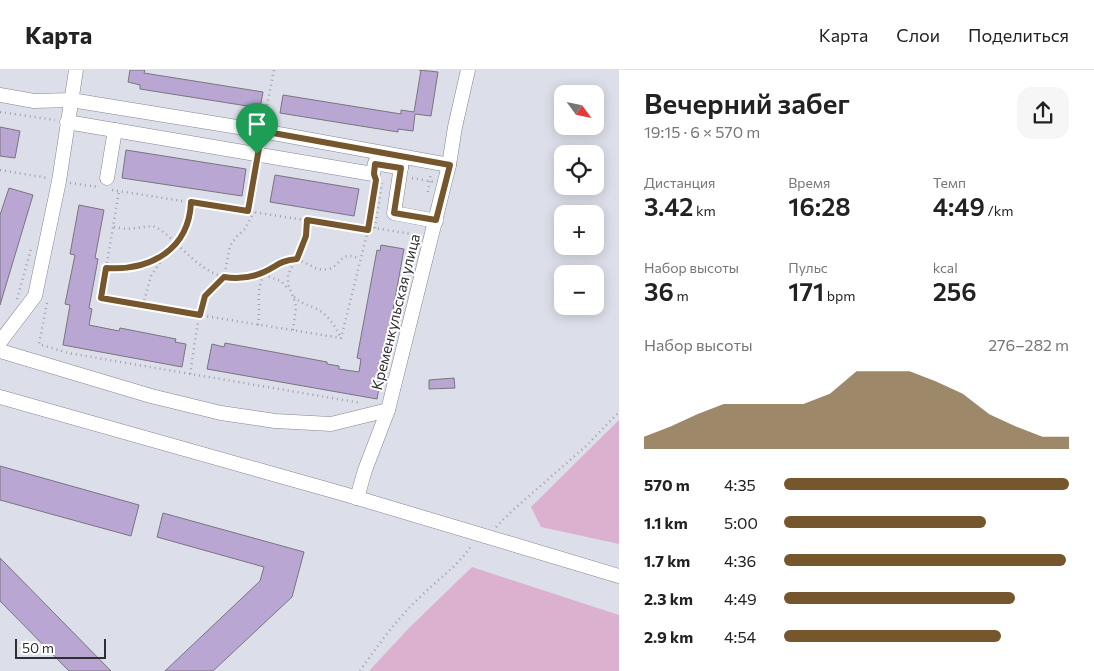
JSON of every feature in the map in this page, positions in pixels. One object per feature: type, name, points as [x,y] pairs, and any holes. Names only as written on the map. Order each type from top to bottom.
[{"type":"street","points":[[0,342],[35,296],[58,181],[67,122],[66,100],[76,70]]},
{"type":"street","name":"Кременкульская улица","points":[[357,498],[365,470],[388,410],[450,165],[468,70]]},
{"type":"street","points":[[0,95],[34,101],[66,100],[262,131],[402,162]]},
{"type":"street","points":[[67,122],[374,174],[375,164],[402,162],[450,165]]},
{"type":"street","points":[[107,178],[115,130]]},
{"type":"street","points":[[402,162],[394,213],[436,220]]},
{"type":"street","points":[[0,351],[151,396],[221,413],[275,421],[331,424],[388,410]]},
{"type":"street","points":[[0,397],[357,498],[619,576]]},
{"type":"path","points":[[262,131],[274,70]]},
{"type":"path","points":[[0,112],[57,121],[66,100]]},
{"type":"path","points":[[248,211],[257,154]]},
{"type":"path","points":[[341,338],[368,229],[376,180],[374,174]]},
{"type":"path","points":[[47,186],[48,178]]},
{"type":"path","points":[[341,338],[101,298],[119,191],[368,229],[420,235]]},
{"type":"path","points":[[143,305],[151,276],[176,243],[186,226],[191,202]]},
{"type":"path","points":[[190,374],[205,296],[224,277],[230,246],[245,229],[254,212]]},
{"type":"path","points":[[307,220],[306,236],[288,276],[290,293],[299,302],[324,313],[341,338]]},
{"type":"path","points":[[113,227],[127,229],[153,226],[161,230],[202,268],[224,277],[239,279],[264,273],[285,260],[297,259],[323,270],[331,269],[340,258],[355,256],[360,259]]},
{"type":"path","points":[[16,299],[32,242]]},
{"type":"path","points":[[106,268],[122,269],[142,266],[167,253]]},
{"type":"path","points":[[264,273],[281,282],[294,299],[296,307],[292,330]]},
{"type":"path","points":[[258,325],[260,313],[259,283],[264,273]]},
{"type":"path","points":[[48,297],[39,344],[68,353],[369,404]]},
{"type":"path","points":[[360,671],[395,623],[420,597],[461,561],[483,535],[581,451],[619,412]]},
{"type":"shaded area","points":[[619,420],[619,544],[541,527],[531,507]]},
{"type":"shaded area","points":[[472,567],[619,615],[619,671],[369,671],[409,628]]},
{"type":"building","points":[[130,70],[145,70],[144,73],[263,92],[260,108],[140,89],[140,85],[128,82]]},
{"type":"building","points":[[421,70],[438,72],[431,116],[415,114],[413,131],[398,129],[398,132],[280,113],[283,95],[401,114],[401,110],[414,112]]},
{"type":"building","points":[[0,127],[20,131],[15,158],[0,156]]},
{"type":"building","points":[[126,150],[246,169],[242,196],[122,178]]},
{"type":"building","points":[[275,175],[359,189],[354,216],[270,202]]},
{"type":"building","points":[[9,188],[33,195],[0,305],[0,215]]},
{"type":"building","points":[[79,205],[104,210],[95,258],[98,259],[89,308],[92,309],[89,325],[119,331],[120,328],[176,339],[175,342],[186,344],[182,367],[63,345],[70,305],[65,304],[75,255],[70,254]]},
{"type":"building","points":[[381,245],[404,249],[377,399],[207,369],[212,344],[224,347],[225,343],[327,362],[327,364],[339,366],[339,369],[359,372],[361,359],[357,358],[377,250],[380,251]]},
{"type":"building","points":[[454,378],[455,388],[429,389],[429,380]]},
{"type":"building","points":[[0,466],[139,505],[131,536],[0,500]]},
{"type":"building","points":[[163,513],[304,552],[292,597],[213,671],[165,671],[260,581],[264,567],[157,537]]},
{"type":"building","points":[[0,558],[111,671],[69,671],[0,601]]},
{"type":"route","points":[[262,131],[450,165],[436,220],[394,213],[401,168],[375,164],[374,174],[376,180],[368,230],[307,220],[306,236],[297,259],[285,260],[265,272],[252,276],[239,279],[224,277],[205,296],[200,315],[101,298],[106,268],[122,269],[142,266],[167,253],[186,226],[191,202],[248,211],[257,154],[262,131]]}]
